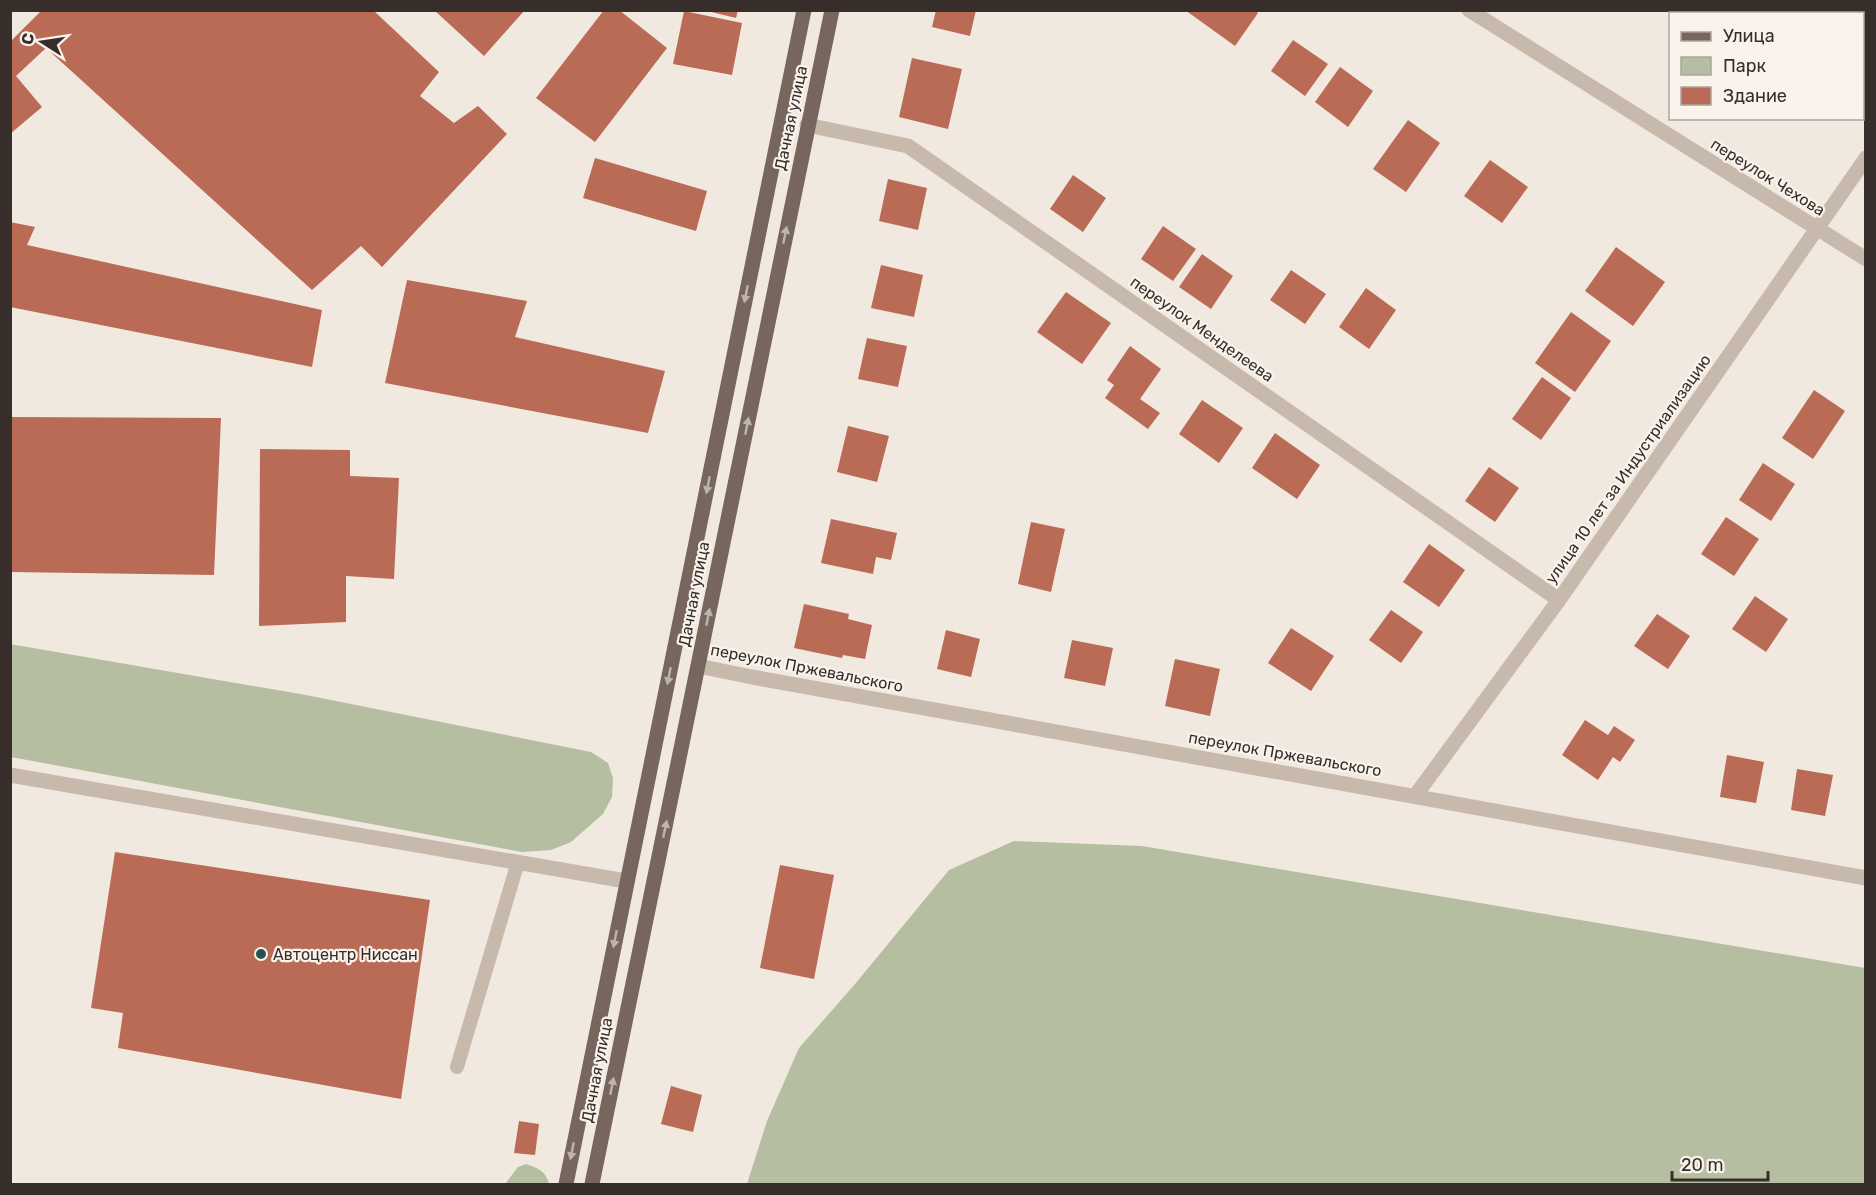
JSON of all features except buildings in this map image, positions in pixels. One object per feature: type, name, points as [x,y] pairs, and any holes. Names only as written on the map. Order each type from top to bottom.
[{"type":"main road","name":"Дачная улица","points":[[566,1185],[804,10]]},
{"type":"main road","name":"Дачная улица","points":[[592,1185],[832,10]]},
{"type":"main road","points":[[782,119],[807,125]]},
{"type":"main road","points":[[626,881],[653,886]]},
{"type":"street","name":"переулок Чехова","points":[[1468,10],[1866,259]]},
{"type":"street","name":"переулок Менделеева","points":[[807,125],[908,146],[1559,600]]},
{"type":"street","name":"улица 10 лет за Индустриализацию","points":[[1415,796],[1559,600],[1866,158]]},
{"type":"street","name":"переулок Пржевальского","points":[[698,666],[1866,878]]},
{"type":"street","points":[[10,775],[626,881]]},
{"type":"lane","points":[[457,1067],[518,862]]},
{"type":"green space","points":[[10,644],[306,695],[591,752],[608,763],[613,778],[612,797],[603,814],[571,842],[551,850],[522,852],[11,757]]},
{"type":"green space","points":[[1014,841],[1142,846],[1865,968],[1865,1184],[747,1184],[767,1121],[799,1048],[949,870]]},
{"type":"green space","points":[[526,1164],[541,1171],[549,1184],[505,1184],[518,1167]]},
{"type":"place","name":"Автоцентр Ниссан","points":[[261,954]]}]
